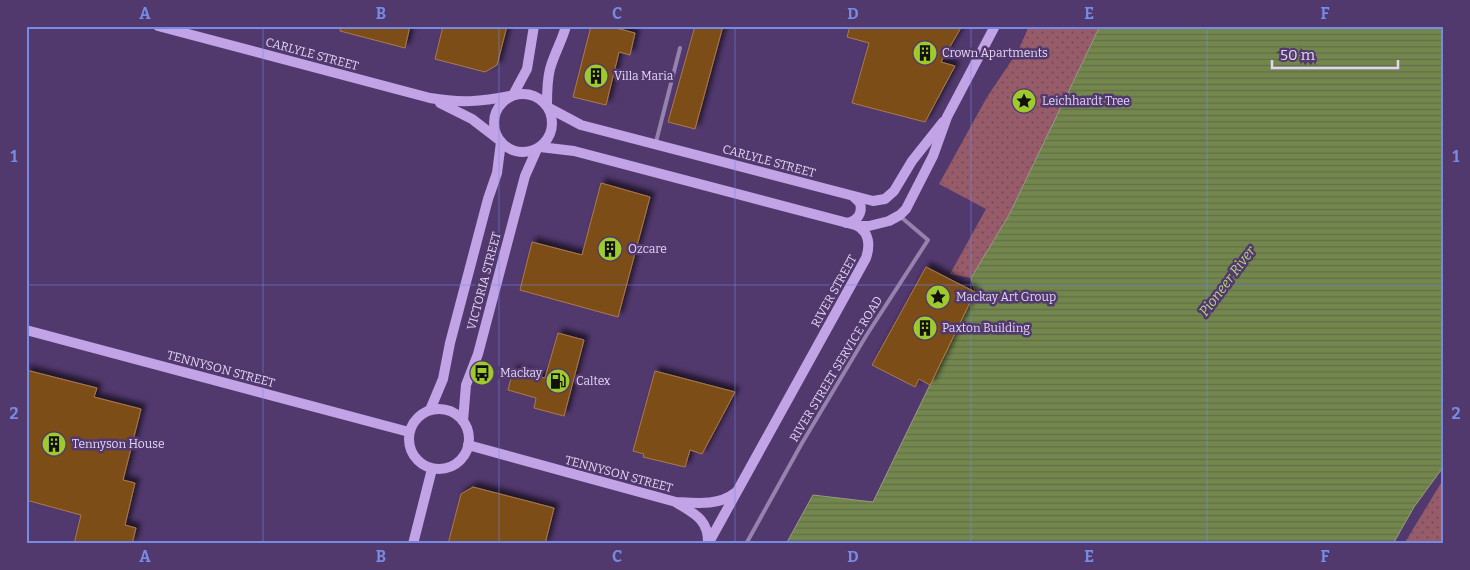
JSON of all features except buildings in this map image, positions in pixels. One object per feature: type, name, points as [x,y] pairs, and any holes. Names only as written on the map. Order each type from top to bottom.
[{"type":"street","name":"CARLYLE STREET","points":[[158,26],[430,98],[478,102],[511,96]]},
{"type":"street","points":[[511,96],[522,93],[532,94],[540,98],[552,114],[553,126],[548,138],[538,148],[529,152],[512,150],[500,141],[494,128],[495,115],[501,104],[511,96],[521,82],[528,64],[534,26]]},
{"type":"street","points":[[548,107],[550,69],[566,26]]},
{"type":"street","points":[[538,148],[574,151],[851,224],[869,226],[889,221],[900,215],[908,205],[933,156],[947,117],[995,26]]},
{"type":"street","name":"CARLYLE STREET","points":[[430,98],[472,119],[500,141]]},
{"type":"street","name":"CARLYLE STREET","points":[[548,107],[578,124],[873,201],[882,200],[894,192],[912,161],[947,117]]},
{"type":"street","name":"VICTORIA STREET","points":[[430,410],[443,379],[450,344],[488,199],[497,173],[500,141]]},
{"type":"street","name":"VICTORIA STREET","points":[[463,421],[466,385],[478,354],[522,184],[538,148]]},
{"type":"street","points":[[851,224],[861,212],[860,203],[853,196]]},
{"type":"street","name":"RIVER STREET","points":[[708,544],[866,258],[869,248],[868,238],[860,227],[851,224]]},
{"type":"street","name":"TENNYSON STREET","points":[[26,330],[409,432]]},
{"type":"street","points":[[430,410],[448,410],[456,415],[463,421],[469,437],[465,454],[459,462],[442,470],[423,466],[410,451],[408,442],[409,432],[417,418],[430,410]]},
{"type":"street","name":"TENNYSON STREET","points":[[468,445],[676,502],[711,503],[726,498],[737,490]]},
{"type":"street","points":[[413,544],[432,469]]},
{"type":"street","name":"TENNYSON STREET","points":[[676,502],[692,512],[704,523],[708,534],[708,544]]},
{"type":"lane","points":[[656,144],[680,48]]},
{"type":"lane","name":"RIVER STREET SERVICE ROAD","points":[[746,544],[821,410],[928,240],[900,215]]},
{"type":"shaded area","points":[[1029,26],[1100,26],[1009,215],[971,278],[950,274],[986,209],[939,184],[987,97],[1018,51]]},
{"type":"shaded area","points":[[1444,478],[1444,544],[1404,544]]},
{"type":"water","name":"Pioneer River","points":[[1100,26],[1444,26],[1444,466],[1414,507],[1393,544],[786,544],[813,495],[873,502],[975,292],[971,278],[1009,215]]},
{"type":"place","name":"Crown Apartments","points":[[925,53]]},
{"type":"place","name":"Villa Maria","points":[[596,76]]},
{"type":"place","name":"Leichhardt Tree","points":[[1024,101]]},
{"type":"place","name":"Ozcare","points":[[610,249]]},
{"type":"place","name":"Mackay Art Group","points":[[938,297]]},
{"type":"place","name":"Paxton Building","points":[[925,328]]},
{"type":"place","name":"Mackay","points":[[482,373]]},
{"type":"place","name":"Caltex","points":[[558,381]]},
{"type":"place","name":"Tennyson House","points":[[54,444]]}]
